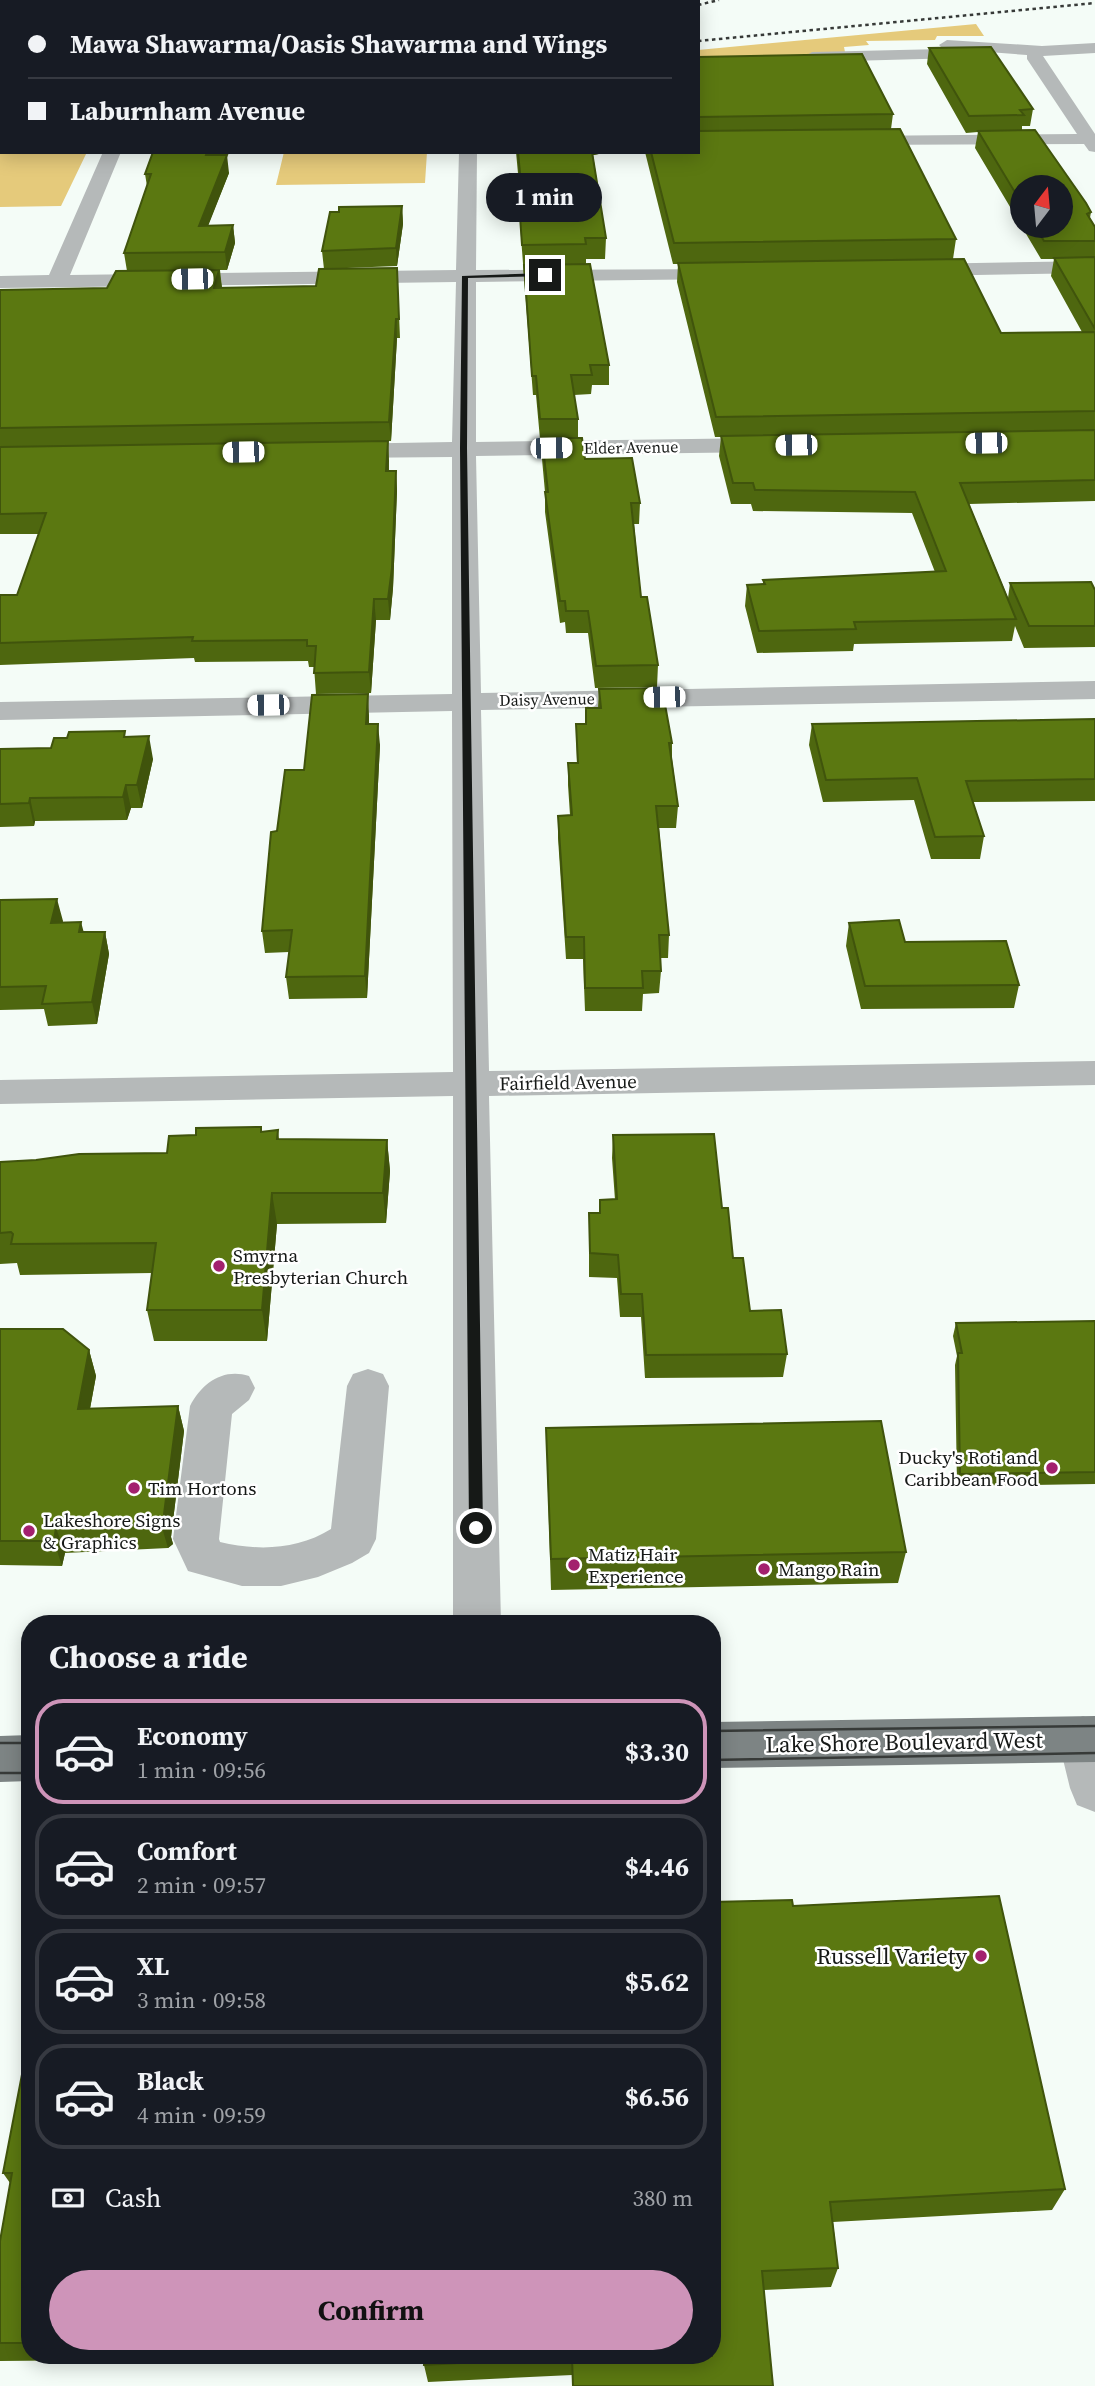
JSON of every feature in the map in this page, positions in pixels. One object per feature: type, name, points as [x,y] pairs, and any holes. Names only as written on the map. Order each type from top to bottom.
[{"type":"main road","name":"Lake Shore Boulevard West","points":[[721,1745],[1089,1739]]},
{"type":"main road","points":[[0,1759],[21,1758]]},
{"type":"street","points":[[882,45],[974,46],[1042,51],[1095,48]]},
{"type":"street","points":[[796,58],[959,53],[974,46]]},
{"type":"street","points":[[1042,51],[1035,54],[1035,59],[1092,143]]},
{"type":"street","points":[[835,142],[1092,143]]},
{"type":"street","points":[[57,281],[111,154]]},
{"type":"street","points":[[468,154],[464,448],[478,1615]]},
{"type":"street","points":[[902,270],[1095,267]]},
{"type":"street","points":[[0,282],[751,272]]},
{"type":"street","name":"Elder Avenue","points":[[320,451],[789,445]]},
{"type":"street","name":"Daisy Avenue","points":[[0,711],[1095,690]]},
{"type":"street","name":"Fairfield Avenue","points":[[0,1092],[1095,1073]]},
{"type":"street","points":[[234,1388],[211,1406],[196,1539],[204,1557],[229,1566],[266,1567],[303,1564],[333,1554],[353,1539],[368,1386]]},
{"type":"street","points":[[1089,1739],[1095,1788]]},
{"type":"shaded area","points":[[976,24],[984,36],[866,41],[869,45],[844,47],[845,52],[700,66],[700,50]]},
{"type":"shaded area","points":[[0,154],[86,154],[61,206],[0,207]]},
{"type":"shaded area","points":[[284,154],[427,154],[425,183],[276,185]]},
{"type":"building","points":[[991,47],[1033,109],[1020,110],[1024,115],[969,116],[929,48]]},
{"type":"building","points":[[862,54],[893,114],[700,117],[700,57]]},
{"type":"building","points":[[900,129],[956,239],[674,243],[652,154],[700,154],[700,131]]},
{"type":"building","points":[[1035,130],[1066,175],[1010,175],[1010,184],[978,131]]},
{"type":"building","points":[[152,154],[227,155],[199,226],[233,225],[225,252],[124,253],[151,174],[145,174]]},
{"type":"building","points":[[518,154],[592,154],[606,238],[585,238],[586,244],[522,245],[520,216],[524,216]]},
{"type":"building","points":[[1073,184],[1091,212],[1087,214],[1095,227],[1095,241],[1044,241],[1042,238],[1073,238]]},
{"type":"building","points":[[402,206],[396,248],[322,251],[330,212],[339,212],[339,207]]},
{"type":"building","points":[[1095,257],[1095,329],[1054,258]]},
{"type":"building","points":[[964,259],[1001,333],[1095,332],[1095,411],[716,417],[678,263]]},
{"type":"building","points":[[590,264],[609,365],[590,365],[592,375],[571,375],[578,419],[540,419],[536,376],[532,376],[524,265]]},
{"type":"building","points":[[397,268],[399,319],[396,319],[389,422],[0,428],[0,290],[107,288],[116,271],[219,270],[214,288],[316,286],[319,269]]},
{"type":"building","points":[[1095,430],[1095,480],[960,483],[1016,619],[854,622],[856,629],[759,631],[747,585],[765,584],[763,580],[946,571],[915,492],[755,490],[753,483],[733,483],[721,436]]},
{"type":"building","points":[[542,438],[582,438],[585,459],[632,458],[640,503],[631,503],[641,597],[647,597],[658,665],[596,666],[588,611],[566,611],[565,601],[560,601],[545,492],[548,492]]},
{"type":"building","points":[[388,441],[386,471],[396,471],[392,568],[388,599],[374,599],[369,672],[314,673],[316,646],[307,646],[307,640],[192,641],[193,637],[0,643],[0,595],[17,595],[46,513],[0,514],[0,447]]},
{"type":"building","points":[[1091,582],[1095,590],[1095,626],[1029,626],[1010,583]]},
{"type":"building","points":[[662,688],[672,743],[669,743],[678,806],[656,806],[669,935],[659,935],[661,971],[642,971],[643,988],[585,988],[584,937],[566,937],[558,816],[572,815],[568,763],[578,763],[576,724],[586,724],[586,708],[601,708],[599,689]]},
{"type":"building","points":[[368,694],[366,724],[378,724],[365,976],[286,977],[292,930],[262,931],[271,832],[277,831],[285,770],[304,770],[312,695]]},
{"type":"building","points":[[1095,719],[1095,779],[966,781],[984,836],[935,837],[917,778],[826,780],[812,724]]},
{"type":"building","points":[[125,731],[124,737],[149,736],[137,785],[126,785],[123,797],[30,798],[29,803],[0,804],[0,749],[51,748],[54,738],[67,738],[69,732]]},
{"type":"building","points":[[57,899],[51,923],[81,922],[79,932],[105,932],[92,1002],[42,1004],[46,986],[0,987],[0,900]]},
{"type":"building","points":[[899,920],[905,942],[1006,941],[1019,985],[865,986],[849,923]]},
{"type":"building","points":[[261,1127],[261,1132],[278,1130],[277,1139],[387,1140],[383,1193],[272,1193],[262,1310],[147,1310],[156,1243],[11,1244],[11,1232],[0,1233],[0,1162],[79,1154],[167,1153],[169,1136],[196,1135],[196,1128]]},
{"type":"building","points":[[714,1134],[722,1208],[728,1208],[733,1258],[743,1258],[750,1311],[781,1310],[787,1354],[646,1355],[642,1294],[621,1294],[618,1255],[590,1253],[589,1213],[600,1213],[600,1200],[617,1199],[613,1135]]},
{"type":"building","points":[[1095,1321],[1095,1472],[960,1474],[958,1353],[962,1353],[956,1323]]},
{"type":"building","points":[[0,1329],[63,1329],[89,1350],[78,1409],[178,1406],[164,1514],[166,1519],[161,1524],[56,1528],[54,1541],[0,1541]]},
{"type":"building","points":[[881,1421],[906,1552],[551,1559],[546,1428]]},
{"type":"building","points":[[999,1896],[1065,2189],[830,2202],[838,2268],[762,2271],[773,2386],[573,2386],[572,2364],[721,2364],[721,1902],[792,1900],[793,1906]]},
{"type":"building","points":[[21,2080],[21,2343],[0,2343],[0,2241],[12,2173],[3,2173]]},
{"type":"tram line","points":[[721,1731],[1095,1726]]},
{"type":"tram line","points":[[0,1743],[21,1743]]},
{"type":"tram line","points":[[721,1760],[1095,1753]]},
{"type":"tram line","points":[[0,1773],[21,1773]]},
{"type":"railway","points":[[700,5],[719,0]]},
{"type":"railway","points":[[700,41],[1095,3]]},
{"type":"place","name":"Smyrna Presbyterian Church","points":[[219,1266]]},
{"type":"place","name":"Ducky's Roti and Caribbean Food","points":[[1052,1468]]},
{"type":"place","name":"Tim Hortons","points":[[134,1488]]},
{"type":"place","name":"Lakeshore Signs & Graphics","points":[[29,1531]]},
{"type":"place","name":"Matiz Hair Experience","points":[[574,1565]]},
{"type":"place","name":"Mango Rain","points":[[764,1569]]},
{"type":"place","name":"Russell Variety","points":[[981,1956]]},
{"type":"route","points":[[476,1528],[464,448],[465,276],[545,275]]}]
